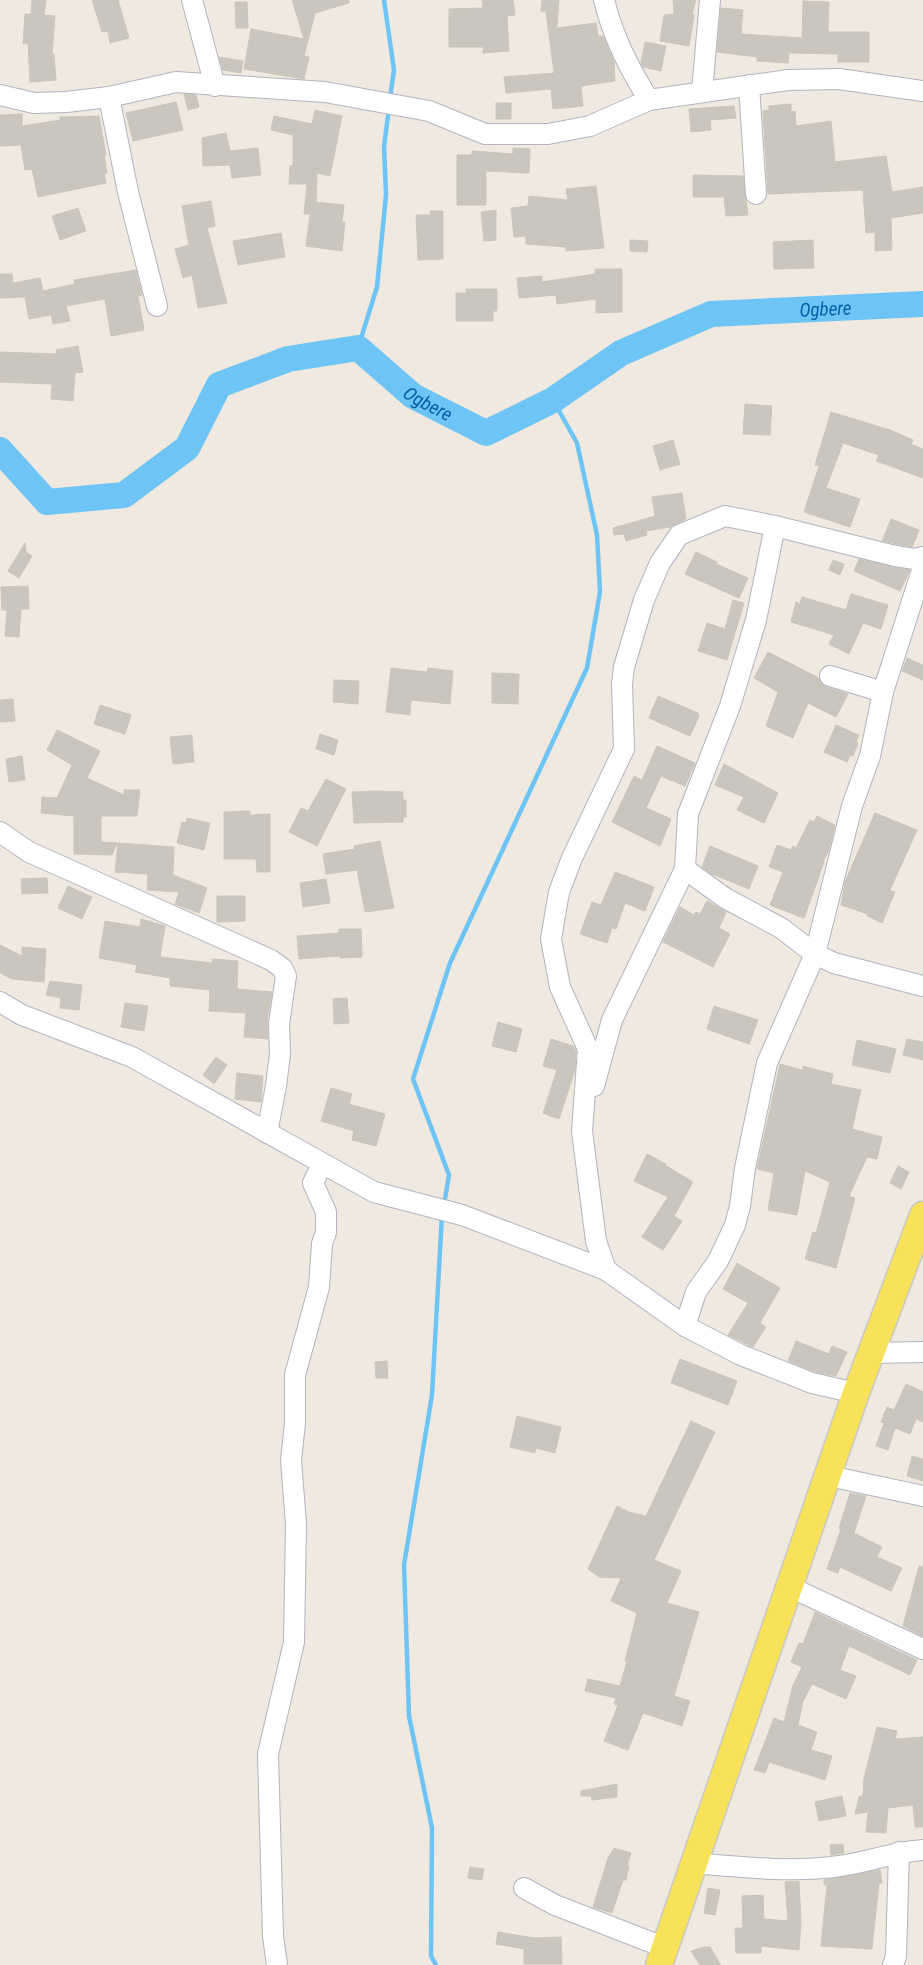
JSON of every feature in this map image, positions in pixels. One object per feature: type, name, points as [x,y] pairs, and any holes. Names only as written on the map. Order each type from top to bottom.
[{"type":"main road","points":[[662,1956],[829,1476],[856,1393],[923,1215]]},
{"type":"street","points":[[192,0],[215,86]]},
{"type":"street","points":[[604,0],[610,24],[627,66],[649,100]]},
{"type":"street","points":[[702,92],[710,0]]},
{"type":"street","points":[[0,95],[34,103],[66,102],[108,97],[176,82],[325,92],[430,111],[485,134],[548,134],[590,126],[649,100],[788,80],[839,79],[923,91]]},
{"type":"street","points":[[749,85],[756,194]]},
{"type":"street","points":[[108,97],[128,192],[157,306]]},
{"type":"street","points":[[606,1270],[596,1240],[582,1131],[588,1049],[560,987],[552,939],[559,892],[572,858],[624,749],[622,684],[624,667],[644,600],[660,563],[679,535],[725,516],[776,526],[895,556],[915,559],[923,557]]},
{"type":"street","points":[[582,1131],[612,1020],[685,869],[688,814],[733,698],[756,620],[776,526]]},
{"type":"street","points":[[685,1326],[696,1292],[718,1261],[735,1225],[767,1063],[815,954],[852,806],[870,756],[883,692],[923,568]]},
{"type":"street","points":[[830,676],[883,692]]},
{"type":"street","points":[[0,832],[29,852],[172,914],[271,960],[282,968],[286,976],[279,1024],[280,1054],[267,1133]]},
{"type":"street","points":[[685,869],[725,898],[781,928],[815,954],[834,963],[923,986]]},
{"type":"street","points":[[0,1002],[22,1014],[132,1057],[374,1192],[462,1215],[606,1270],[685,1326],[741,1355],[812,1383],[856,1393]]},
{"type":"street","points":[[277,1965],[273,1936],[268,1754],[294,1642],[296,1524],[291,1460],[295,1423],[295,1375],[319,1287],[326,1212],[313,1184],[322,1164]]},
{"type":"street","points":[[871,1353],[923,1352]]},
{"type":"street","points":[[829,1476],[923,1496]]},
{"type":"street","points":[[790,1586],[923,1649]]},
{"type":"street","points":[[693,1863],[756,1869],[840,1866],[899,1852],[923,1850]]},
{"type":"street","points":[[893,1965],[896,1956],[899,1852]]},
{"type":"street","points":[[524,1888],[555,1905],[662,1956]]},
{"type":"building","points":[[32,0],[46,0],[44,15],[55,16],[52,54],[54,54],[56,80],[30,82],[28,43],[23,44],[25,14],[31,14]]},
{"type":"building","points":[[92,0],[118,0],[129,38],[110,43],[108,31],[102,32]]},
{"type":"building","points":[[292,0],[349,0],[349,3],[315,13],[304,56],[309,57],[304,79],[244,69],[251,29],[304,39]]},
{"type":"building","points":[[482,0],[513,0],[515,15],[507,16],[509,51],[483,53],[483,47],[449,47],[449,9],[483,8]]},
{"type":"building","points":[[542,0],[559,0],[557,28],[596,23],[598,36],[603,36],[614,62],[615,81],[581,86],[583,106],[553,109],[551,89],[506,93],[504,77],[554,73],[546,12],[541,11]]},
{"type":"building","points":[[673,0],[696,0],[692,14],[694,15],[689,46],[660,41],[664,15],[674,14]]},
{"type":"building","points":[[803,1],[829,2],[828,32],[869,32],[869,62],[838,62],[838,54],[789,53],[788,63],[757,61],[757,57],[717,52],[721,8],[743,10],[741,34],[802,38]]},
{"type":"building","points":[[235,2],[247,2],[248,28],[236,28]]},
{"type":"building","points":[[645,42],[666,46],[661,71],[643,67],[641,63]]},
{"type":"building","points":[[219,57],[243,61],[241,73],[223,70]]},
{"type":"building","points":[[184,94],[196,95],[199,107],[188,110]]},
{"type":"building","points":[[176,102],[183,130],[133,141],[126,113]]},
{"type":"building","points":[[496,103],[511,103],[511,119],[496,119]]},
{"type":"building","points":[[791,104],[791,112],[795,111],[796,126],[831,121],[835,162],[886,156],[892,192],[923,187],[923,213],[891,218],[892,250],[875,251],[875,232],[866,233],[863,190],[768,194],[763,111],[769,110],[769,106]]},
{"type":"building","points":[[734,106],[736,118],[710,120],[711,130],[691,132],[689,109]]},
{"type":"building","points":[[315,110],[342,116],[330,176],[317,173],[316,202],[344,205],[342,222],[345,222],[342,251],[306,246],[310,214],[304,214],[307,184],[289,184],[290,166],[293,165],[293,135],[271,130],[274,116],[312,124]]},
{"type":"building","points":[[22,114],[22,126],[60,120],[60,117],[99,116],[106,155],[104,155],[107,173],[104,174],[106,183],[38,197],[32,169],[25,170],[21,145],[0,146],[0,115]]},
{"type":"building","points":[[226,133],[230,151],[258,148],[261,175],[232,178],[230,165],[203,166],[202,138]]},
{"type":"building","points":[[513,148],[530,149],[529,173],[486,171],[486,205],[457,205],[457,155],[472,155],[472,151],[513,154]]},
{"type":"building","points":[[693,175],[743,176],[748,215],[726,216],[724,197],[693,197]]},
{"type":"building","points":[[596,186],[604,248],[566,251],[566,247],[526,244],[526,236],[514,237],[511,208],[528,206],[529,196],[568,200],[566,189]]},
{"type":"building","points":[[211,201],[215,226],[207,228],[227,303],[198,308],[192,275],[183,278],[175,249],[189,245],[182,206]]},
{"type":"building","points":[[78,208],[86,231],[60,240],[52,216]]},
{"type":"building","points":[[496,210],[496,240],[484,241],[481,212]]},
{"type":"building","points":[[430,211],[443,211],[443,259],[418,260],[416,215],[431,215]]},
{"type":"building","points":[[281,233],[285,257],[238,265],[233,241]]},
{"type":"building","points":[[630,240],[648,241],[647,252],[630,251]]},
{"type":"building","points":[[813,240],[814,268],[774,269],[773,242]]},
{"type":"building","points":[[595,269],[622,269],[622,312],[596,313],[596,299],[557,304],[556,295],[519,298],[517,278],[542,276],[542,282],[595,274]]},
{"type":"building","points":[[136,270],[142,295],[138,296],[144,330],[111,336],[105,299],[66,306],[70,321],[53,324],[51,315],[29,319],[25,297],[0,298],[0,274],[12,274],[13,283],[40,278],[43,291],[75,284],[74,280]]},
{"type":"building","points":[[466,289],[497,289],[497,311],[493,311],[493,321],[456,321],[456,293],[466,293]]},
{"type":"building","points":[[78,346],[83,372],[75,373],[73,401],[51,399],[52,384],[0,382],[0,352],[57,354],[56,350]]},
{"type":"building","points":[[745,404],[772,406],[770,435],[743,434]]},
{"type":"building","points":[[831,412],[890,430],[913,440],[911,444],[923,449],[923,478],[876,461],[879,455],[843,443],[826,488],[860,499],[850,527],[804,512],[819,466],[815,465]]},
{"type":"building","points":[[673,440],[680,464],[660,470],[653,446]]},
{"type":"building","points":[[682,493],[686,519],[670,527],[646,531],[647,535],[626,541],[624,534],[614,535],[613,528],[655,516],[652,497]]},
{"type":"building","points":[[891,519],[919,530],[912,547],[882,541]]},
{"type":"building","points":[[25,543],[26,552],[32,556],[19,578],[8,571]]},
{"type":"building","points":[[696,552],[717,562],[716,564],[748,578],[739,598],[685,574]]},
{"type":"building","points":[[859,559],[910,570],[900,591],[854,571]]},
{"type":"building","points":[[833,560],[844,564],[840,575],[829,570]]},
{"type":"building","points":[[28,586],[29,609],[21,609],[19,637],[5,636],[7,610],[2,610],[1,587]]},
{"type":"building","points":[[851,594],[888,605],[881,629],[863,623],[849,654],[829,644],[834,635],[791,622],[796,602],[800,604],[802,597],[846,610]]},
{"type":"building","points":[[733,600],[744,603],[727,660],[698,651],[707,623],[725,629]]},
{"type":"building","points":[[768,652],[817,677],[826,687],[848,694],[836,717],[808,703],[793,738],[766,726],[778,692],[754,678]]},
{"type":"building","points":[[907,658],[923,665],[923,680],[902,671]]},
{"type":"building","points":[[391,668],[427,672],[428,668],[453,671],[450,704],[411,700],[410,715],[386,712]]},
{"type":"building","points":[[492,673],[519,674],[518,704],[492,703]]},
{"type":"building","points":[[334,680],[359,681],[358,704],[333,702]]},
{"type":"building","points":[[658,696],[698,713],[699,716],[690,736],[649,718]]},
{"type":"building","points":[[13,699],[15,721],[0,722],[0,700]]},
{"type":"building","points":[[100,705],[131,715],[125,734],[94,724]]},
{"type":"building","points":[[836,725],[859,735],[853,756],[850,755],[847,762],[824,752]]},
{"type":"building","points":[[57,730],[100,751],[87,778],[124,795],[124,790],[140,790],[137,816],[101,816],[101,842],[117,843],[112,855],[74,854],[74,816],[41,813],[42,797],[57,798],[72,765],[47,750]]},
{"type":"building","points":[[320,734],[338,740],[334,755],[316,749]]},
{"type":"building","points":[[192,735],[194,762],[173,764],[170,737]]},
{"type":"building","points":[[657,746],[695,763],[685,786],[661,776],[646,808],[671,819],[660,846],[612,822],[634,776],[642,780]]},
{"type":"building","points":[[22,756],[25,780],[9,782],[6,759]]},
{"type":"building","points":[[724,764],[778,793],[764,823],[737,810],[744,797],[715,785]]},
{"type":"building","points":[[326,779],[346,789],[317,846],[289,832],[301,808],[308,811]]},
{"type":"building","points":[[352,792],[403,792],[403,800],[406,800],[406,817],[403,817],[403,822],[354,823]]},
{"type":"building","points":[[250,811],[250,815],[270,814],[270,872],[257,872],[256,859],[224,859],[224,812]]},
{"type":"building","points":[[875,813],[917,830],[890,890],[895,892],[882,923],[867,916],[868,914],[841,905],[845,882]]},
{"type":"building","points":[[817,816],[835,825],[829,850],[804,918],[770,905],[783,872],[769,867],[777,845],[791,850],[793,846],[796,848],[810,820],[814,822]]},
{"type":"building","points":[[187,818],[210,823],[204,850],[177,843],[182,822],[186,823]]},
{"type":"building","points":[[380,841],[394,908],[365,912],[357,870],[326,874],[323,854],[355,849],[354,846]]},
{"type":"building","points":[[118,843],[174,847],[173,875],[207,888],[199,913],[175,904],[179,892],[147,890],[148,874],[115,872]]},
{"type":"building","points":[[710,846],[758,866],[749,889],[712,874],[702,867]]},
{"type":"building","points":[[615,872],[654,887],[645,911],[625,903],[616,929],[612,928],[607,943],[580,934],[592,902],[601,905]]},
{"type":"building","points":[[47,878],[48,893],[22,894],[21,879]]},
{"type":"building","points":[[326,879],[330,903],[303,907],[300,883]]},
{"type":"building","points":[[68,886],[92,897],[82,919],[58,908]]},
{"type":"building","points":[[217,896],[245,896],[245,921],[217,922]]},
{"type":"building","points":[[707,901],[726,912],[719,928],[730,934],[713,967],[663,942],[680,907],[694,915],[696,912],[700,914]]},
{"type":"building","points":[[141,919],[165,926],[160,957],[212,963],[212,959],[238,961],[237,989],[272,992],[267,1022],[268,1039],[244,1037],[246,1013],[209,1011],[210,990],[170,986],[170,978],[135,972],[137,965],[99,958],[105,921],[140,927]]},
{"type":"building","points":[[339,929],[361,929],[362,957],[340,958],[340,956],[299,959],[297,936],[339,933]]},
{"type":"building","points":[[0,945],[22,956],[22,947],[46,949],[44,982],[12,979],[0,973]]},
{"type":"building","points":[[50,981],[82,985],[79,1010],[60,1008],[61,998],[46,995]]},
{"type":"building","points":[[347,998],[349,1023],[334,1024],[333,999]]},
{"type":"building","points":[[125,1003],[148,1006],[144,1031],[121,1027]]},
{"type":"building","points":[[714,1006],[758,1020],[749,1044],[707,1029]]},
{"type":"building","points":[[498,1022],[522,1029],[516,1052],[492,1046]]},
{"type":"building","points":[[551,1039],[573,1046],[576,1051],[575,1070],[559,1119],[543,1113],[557,1070],[543,1066]]},
{"type":"building","points":[[907,1039],[923,1042],[923,1060],[903,1055]]},
{"type":"building","points":[[857,1040],[896,1049],[890,1073],[852,1065]]},
{"type":"building","points":[[216,1057],[227,1065],[214,1084],[203,1075]]},
{"type":"building","points":[[780,1064],[802,1070],[803,1066],[833,1074],[831,1084],[861,1090],[852,1129],[882,1137],[877,1159],[867,1157],[849,1196],[855,1198],[836,1268],[805,1259],[813,1232],[816,1233],[830,1182],[805,1171],[797,1215],[768,1210],[774,1173],[757,1169]]},
{"type":"building","points":[[237,1073],[263,1076],[261,1102],[235,1099]]},
{"type":"building","points":[[331,1088],[352,1094],[349,1104],[385,1114],[376,1146],[352,1140],[354,1131],[321,1121]]},
{"type":"building","points":[[647,1154],[693,1182],[674,1216],[682,1221],[663,1250],[642,1237],[668,1197],[634,1181]]},
{"type":"building","points":[[898,1166],[909,1172],[901,1189],[890,1183]]},
{"type":"building","points":[[737,1263],[780,1288],[760,1323],[766,1327],[753,1347],[728,1335],[748,1303],[723,1289]]},
{"type":"building","points":[[796,1341],[829,1354],[832,1346],[847,1352],[836,1376],[816,1372],[788,1361]]},
{"type":"building","points":[[680,1359],[737,1381],[728,1405],[671,1383]]},
{"type":"building","points":[[387,1361],[388,1378],[376,1378],[375,1362]]},
{"type":"building","points":[[906,1384],[923,1392],[923,1422],[916,1419],[910,1434],[895,1428],[888,1450],[876,1446],[884,1423],[881,1422],[887,1407],[894,1410]]},
{"type":"building","points":[[517,1416],[561,1427],[555,1453],[536,1448],[535,1453],[510,1447]]},
{"type":"building","points":[[691,1421],[715,1432],[654,1560],[681,1571],[667,1603],[699,1612],[674,1696],[690,1701],[682,1726],[643,1713],[628,1750],[604,1741],[618,1705],[614,1704],[616,1698],[585,1691],[588,1679],[620,1686],[637,1613],[611,1601],[621,1578],[599,1577],[588,1569],[617,1506],[629,1512],[646,1516]]},
{"type":"building","points":[[912,1456],[923,1459],[923,1481],[907,1476]]},
{"type":"building","points":[[850,1493],[866,1496],[854,1533],[882,1547],[877,1557],[902,1568],[891,1591],[840,1567],[838,1573],[827,1569],[841,1529],[839,1528]]},
{"type":"building","points":[[919,1566],[923,1567],[923,1636],[903,1626]]},
{"type":"building","points":[[815,1612],[917,1660],[910,1675],[849,1646],[840,1670],[856,1676],[846,1699],[812,1684],[803,1701],[798,1725],[817,1732],[811,1750],[832,1756],[825,1780],[769,1762],[765,1773],[754,1770],[774,1718],[784,1722],[793,1685],[802,1667],[791,1662],[799,1643],[803,1644]]},
{"type":"building","points":[[877,1727],[897,1731],[895,1739],[923,1737],[923,1827],[915,1827],[913,1805],[888,1808],[886,1833],[866,1832],[868,1812],[855,1814],[859,1797],[863,1796],[864,1778]]},
{"type":"building","points":[[617,1784],[617,1797],[592,1800],[591,1796],[581,1796],[581,1791]]},
{"type":"building","points":[[842,1796],[846,1816],[819,1821],[815,1802]]},
{"type":"building","points":[[843,1844],[844,1853],[831,1855],[830,1845]]},
{"type":"building","points":[[614,1848],[631,1853],[627,1865],[629,1866],[626,1880],[623,1880],[612,1913],[593,1907],[608,1858]]},
{"type":"building","points":[[470,1867],[484,1869],[482,1880],[468,1878]]},
{"type":"building","points":[[880,1870],[882,1883],[879,1883],[872,1949],[821,1946],[827,1885],[824,1885],[824,1880]]},
{"type":"building","points":[[799,1881],[801,1922],[799,1950],[761,1946],[761,1953],[736,1953],[735,1928],[743,1928],[742,1896],[763,1895],[764,1919],[788,1921],[785,1882]]},
{"type":"building","points":[[708,1888],[720,1890],[715,1915],[704,1913]]},
{"type":"building","points":[[498,1932],[534,1938],[561,1937],[562,1964],[524,1964],[524,1949],[496,1944]]},
{"type":"building","points":[[710,1947],[721,1965],[700,1965],[691,1951]]},
{"type":"waterway","points":[[384,0],[394,70],[390,98]]},
{"type":"waterway","points":[[358,348],[377,287],[386,195],[384,147],[389,108]]},
{"type":"waterway","name":"Ogbere","points":[[0,450],[47,502],[124,495],[187,448],[219,385],[288,359],[358,348],[413,396],[486,433],[553,400],[621,353],[711,314],[923,304]]},
{"type":"waterway","points":[[444,1205],[449,1175],[413,1079],[450,963],[587,668],[600,592],[597,535],[577,443],[553,400]]},
{"type":"waterway","points":[[436,1965],[431,1956],[432,1828],[409,1716],[404,1565],[432,1395],[442,1215]]}]
